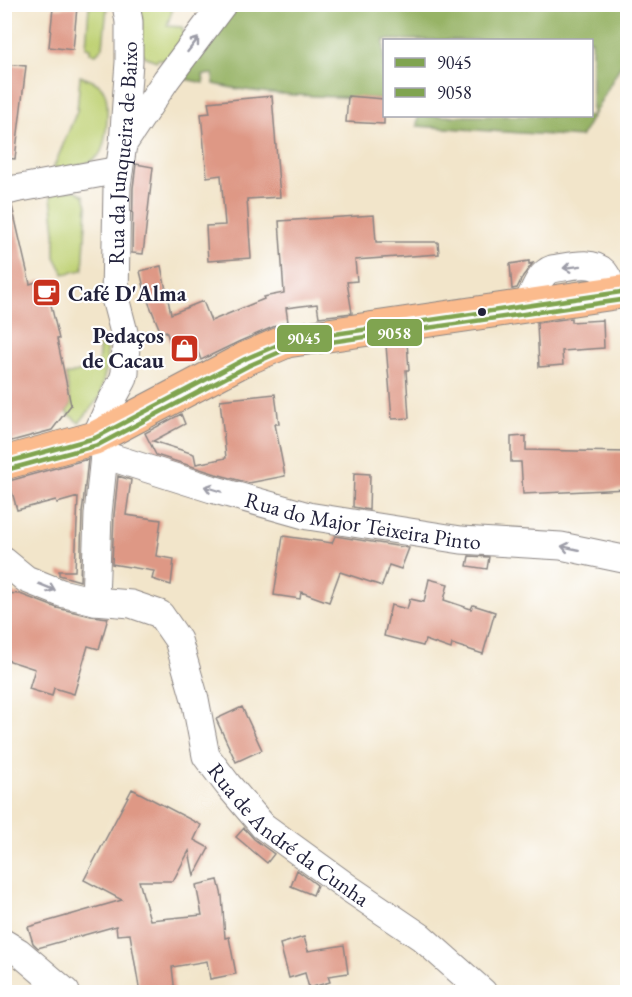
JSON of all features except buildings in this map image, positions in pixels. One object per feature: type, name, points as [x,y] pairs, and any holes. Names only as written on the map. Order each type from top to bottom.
[{"type":"main road","points":[[4,463],[100,446],[244,359],[287,341],[622,292]]},
{"type":"street","name":"Rua da Junqueira de Baixo","points":[[95,601],[100,446],[111,402],[125,373],[126,340],[115,298],[121,157],[129,62],[129,22],[126,4]]},
{"type":"street","points":[[4,192],[121,157],[166,80],[223,4]]},
{"type":"street","points":[[129,62],[166,80]]},
{"type":"street","name":"Rua do Major Teixeira Pinto","points":[[100,446],[212,489],[308,516],[461,540],[561,546],[627,560]]},
{"type":"street","name":"Rua de André da Cunha","points":[[4,561],[26,579],[61,593],[95,601],[131,604],[160,615],[178,640],[195,699],[206,756],[228,786],[263,826],[421,938],[483,993]]},
{"type":"street","points":[[4,943],[19,951],[66,993]]},
{"type":"green space","points":[[141,5],[174,5],[167,26],[182,27],[185,38],[165,60],[158,59],[157,61],[146,57],[140,51]]},
{"type":"green space","points":[[230,5],[627,5],[627,54],[593,115],[593,39],[383,39],[383,99],[299,95],[234,88],[214,84],[213,74],[203,75],[204,83],[185,79],[200,50]]},
{"type":"green space","points":[[89,6],[107,7],[103,47],[96,54],[90,53],[90,48],[86,47]]},
{"type":"green space","points":[[80,76],[97,83],[104,91],[107,114],[104,144],[98,156],[93,160],[77,166],[53,169],[77,111]]},
{"type":"green space","points":[[418,117],[592,117],[581,137],[417,126]]},
{"type":"green space","points":[[50,188],[77,191],[84,195],[87,206],[83,270],[64,274],[55,257],[55,231]]},
{"type":"green space","points":[[100,340],[106,340],[107,364],[100,397],[79,423],[66,412],[71,405],[66,375],[98,367]]},
{"type":"transit line","name":"9045","points":[[4,463],[95,438],[245,359],[287,341],[628,291]]},
{"type":"transit line","name":"9058","points":[[6,470],[98,445],[248,366],[289,348],[628,299]]},
{"type":"place","name":"Café D'Alma","points":[[47,293]]},
{"type":"place","name":"Pedaços de Cacau","points":[[185,348]]}]
